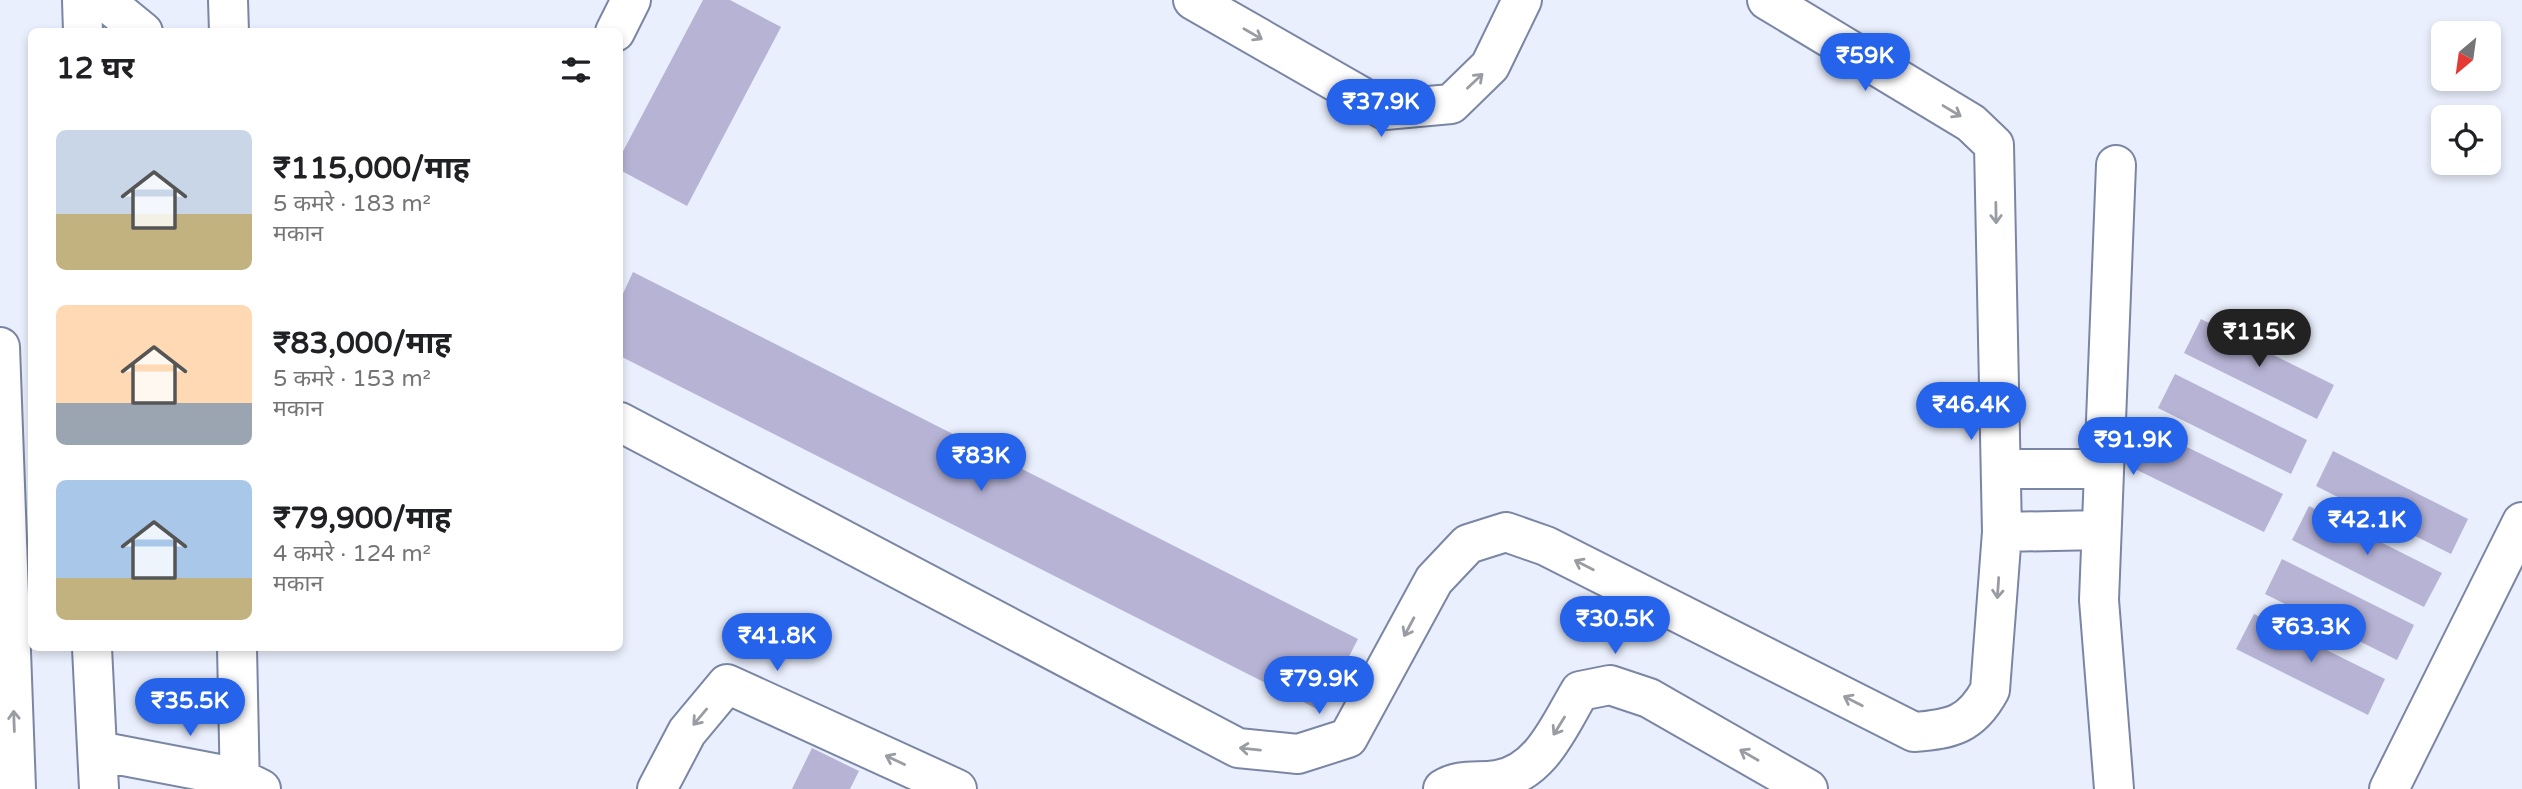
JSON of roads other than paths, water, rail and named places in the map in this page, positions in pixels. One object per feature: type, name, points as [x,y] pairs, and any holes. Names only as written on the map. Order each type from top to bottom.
[{"type":"street","points":[[82,0],[83,28]]},
{"type":"street","points":[[104,0],[138,28]]},
{"type":"street","points":[[228,0],[229,28]]},
{"type":"street","points":[[617,28],[631,0]]},
{"type":"street","points":[[1193,0],[1385,110],[1451,104],[1490,66],[1522,0]]},
{"type":"street","points":[[623,424],[1238,748],[1298,754],[1349,738],[1434,580],[1468,544],[1506,532],[1546,545],[1914,732],[1945,729],[1978,712],[1990,690],[2002,532],[1994,145],[1971,123],[1767,0]]},
{"type":"street","points":[[2114,789],[2099,600],[2116,165]]},
{"type":"street","points":[[0,347],[16,789]]},
{"type":"street","points":[[2001,469],[2103,469]]},
{"type":"street","points":[[2389,789],[2522,523]]},
{"type":"street","points":[[2002,532],[2101,530]]},
{"type":"street","points":[[92,651],[99,789]]},
{"type":"street","points":[[98,751],[247,785],[237,651]]},
{"type":"street","points":[[657,789],[687,732],[727,684],[957,789]]},
{"type":"street","points":[[1443,789],[1452,783],[1498,780],[1535,764],[1580,691],[1610,685],[1649,698],[1808,789]]}]
